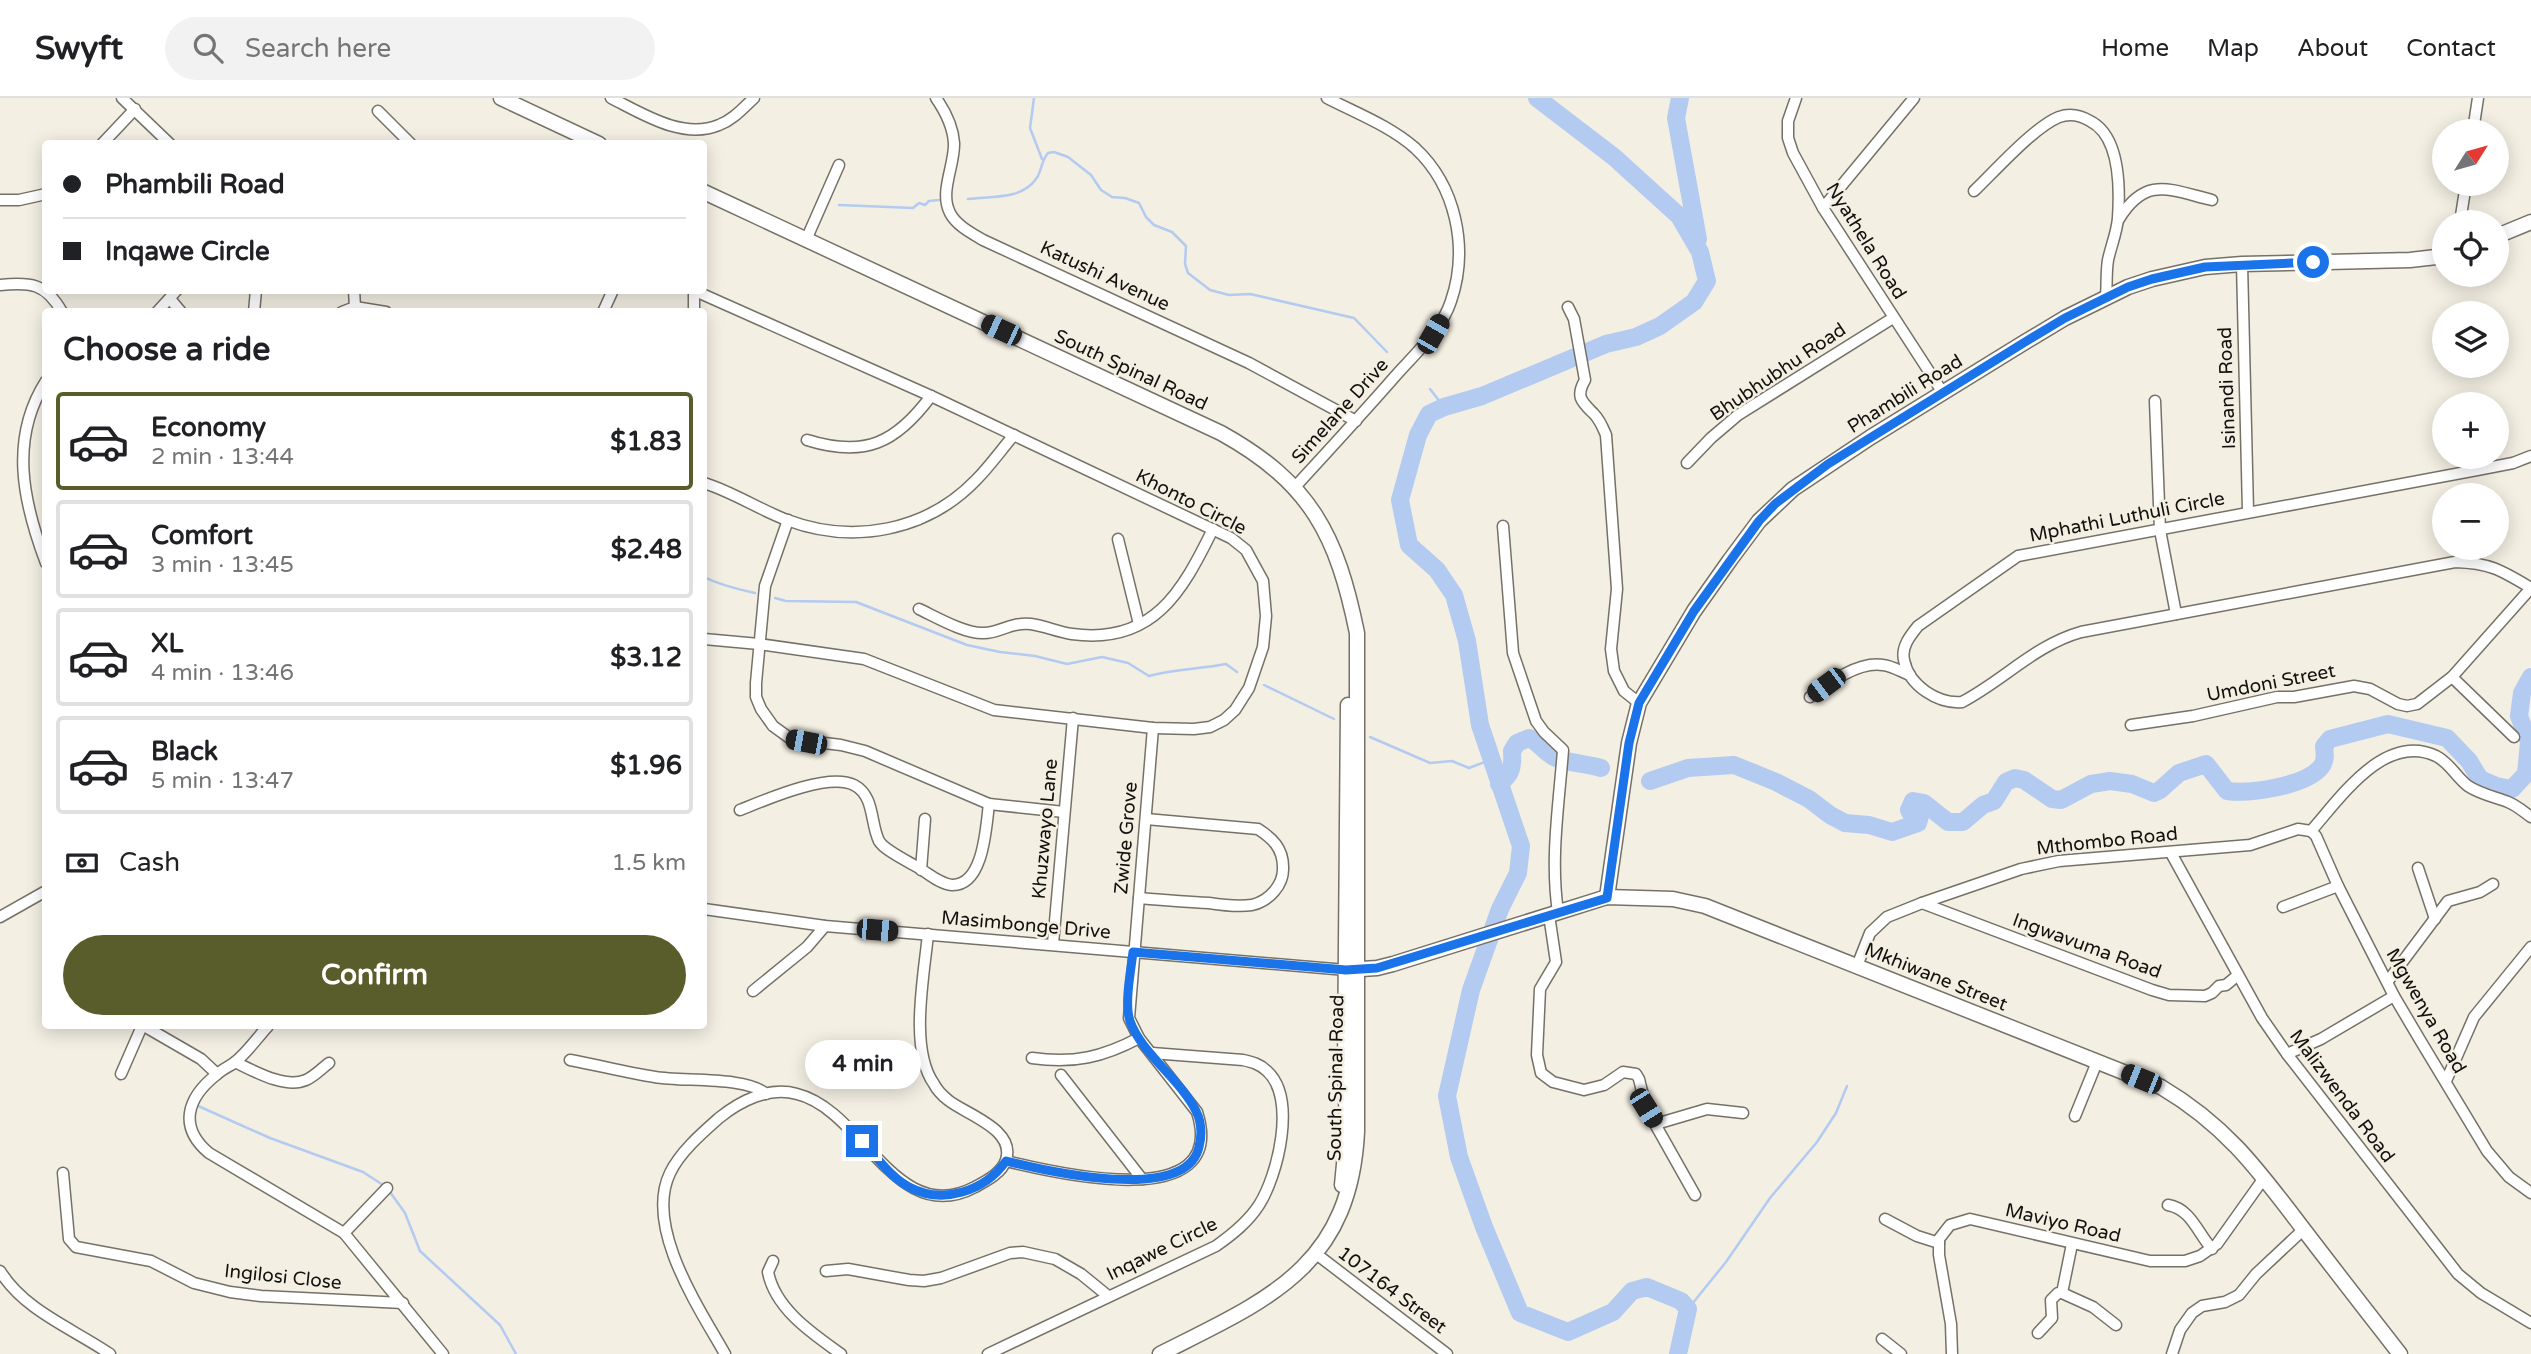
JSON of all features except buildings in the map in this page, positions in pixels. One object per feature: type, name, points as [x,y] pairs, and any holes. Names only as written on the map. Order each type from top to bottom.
[{"type":"street","points":[[122,98],[166,140]]},
{"type":"street","points":[[501,98],[590,140]]},
{"type":"street","points":[[611,98],[662,123],[690,129],[708,129],[733,117],[754,98]]},
{"type":"street","name":"Katushi Avenue","points":[[936,98],[945,111],[954,144],[946,204],[951,215],[963,228],[983,240],[1249,363],[1356,421]]},
{"type":"street","name":"Simelane Drive","points":[[1294,488],[1433,334],[1451,302],[1459,266],[1460,242],[1456,219],[1432,168],[1414,148],[1385,128],[1327,98]]},
{"type":"street","name":"Nyathela Road","points":[[1796,98],[1788,121],[1788,138],[1793,153],[1824,208],[1943,393]]},
{"type":"street","points":[[1824,208],[1914,98]]},
{"type":"street","points":[[2475,119],[2479,98]]},
{"type":"street","points":[[106,140],[135,109]]},
{"type":"street","points":[[378,111],[407,140]]},
{"type":"street","points":[[1974,191],[2041,128],[2057,118],[2070,115],[2082,117],[2099,125],[2114,150],[2118,221]]},
{"type":"street","points":[[806,240],[839,165]]},
{"type":"street","points":[[2106,297],[2107,262],[2118,221],[2129,204],[2139,195],[2152,189],[2163,188],[2212,200]]},
{"type":"street","name":"South Spinal Road","points":[[707,193],[1221,433],[1267,463],[1294,488],[1329,536],[1345,577],[1357,633],[1352,970],[1356,1161],[1349,1192],[1327,1239],[1276,1292],[1160,1354]]},
{"type":"street","points":[[0,200],[19,200],[42,195]]},
{"type":"street","points":[[2509,231],[2531,222]]},
{"type":"street","name":"Phambili Road","points":[[1607,898],[1629,743],[1639,703],[1694,611],[1759,521],[1775,504],[1828,464],[2065,318],[2106,297],[2152,279],[2205,267],[2242,264],[2398,261],[2432,257]]},
{"type":"street","name":"Isinandi Road","points":[[2242,264],[2248,512]]},
{"type":"street","points":[[0,285],[32,284],[42,289]]},
{"type":"street","points":[[48,294],[59,308]]},
{"type":"street","points":[[354,294],[355,307],[361,308]]},
{"type":"street","name":"Khonto Circle","points":[[701,294],[931,396],[1231,538],[1246,550],[1263,581],[1266,616],[1258,666],[1244,698],[1224,720],[1210,727],[1194,729],[1153,728],[994,710],[864,659],[707,639]]},
{"type":"street","points":[[161,308],[174,295]]},
{"type":"street","points":[[1568,307],[1575,324],[1584,375],[1580,398],[1584,406],[1597,416],[1606,435],[1617,589],[1611,649],[1614,671],[1624,691],[1639,703]]},
{"type":"street","name":"Bhubhubhu Road","points":[[1687,463],[1738,415],[1894,318]]},
{"type":"street","points":[[41,538],[21,464],[24,429],[42,388]]},
{"type":"street","points":[[807,440],[825,446],[848,447],[884,441],[907,425],[931,396]]},
{"type":"street","points":[[2155,401],[2160,530],[2176,614]]},
{"type":"street","points":[[707,484],[722,488],[788,520],[834,532],[883,530],[919,520],[944,507],[975,481],[1014,435]]},
{"type":"street","name":"Mphathi Luthuli Circle","points":[[1910,675],[1903,659],[1906,641],[1918,626],[2018,556],[2513,463],[2531,456]]},
{"type":"street","points":[[788,520],[765,586],[759,644],[756,697],[773,726],[791,739],[865,751],[989,804],[1064,811]]},
{"type":"street","points":[[1503,526],[1513,653],[1536,721],[1563,750],[1556,808],[1554,888],[1549,915],[1556,962],[1542,983],[1539,998],[1537,1055],[1541,1073],[1553,1082],[1584,1090],[1604,1085],[1623,1072],[1636,1074],[1646,1108],[1695,1195]]},
{"type":"street","points":[[919,609],[960,627],[985,633],[1015,623],[1070,634],[1112,634],[1153,618],[1176,595],[1213,529]]},
{"type":"street","points":[[1118,539],[1139,624]]},
{"type":"street","points":[[1810,697],[1843,676],[1874,665],[1884,665],[1910,675],[1934,697],[1948,703],[1962,702],[2040,648],[2059,638],[2455,562],[2478,562],[2498,568],[2531,588]]},
{"type":"street","name":"Umdoni Street","points":[[2131,725],[2193,716],[2277,697],[2294,697],[2354,686],[2370,689],[2398,704],[2417,704],[2452,677],[2531,588]]},
{"type":"street","points":[[2452,677],[2514,737]]},
{"type":"street","name":"Khuzwayo Lane","points":[[1053,944],[1073,718]]},
{"type":"street","name":"Zwide Grove","points":[[1139,1038],[1129,1018],[1153,728]]},
{"type":"street","points":[[2311,831],[2330,808],[2381,761],[2417,749],[2439,757],[2470,787],[2511,803],[2531,817]]},
{"type":"street","points":[[740,810],[787,792],[831,781],[854,785],[870,801],[880,844],[942,882],[954,885],[967,880],[978,865],[989,804]]},
{"type":"street","points":[[1139,898],[1253,905],[1267,898],[1283,877],[1281,851],[1271,837],[1258,829],[1146,818]]},
{"type":"street","points":[[921,870],[925,820]]},
{"type":"street","name":"Mthombo Road","points":[[1857,966],[1870,933],[1887,917],[1922,902],[2038,864],[2250,845],[2298,829],[2311,831]]},
{"type":"street","name":"Mgwenya Road","points":[[2311,831],[2316,836],[2338,886],[2394,996],[2498,1166],[2531,1193]]},
{"type":"street","name":"Malizwenda Road","points":[[2171,853],[2262,1018],[2287,1054],[2458,1274],[2481,1293],[2531,1323]]},
{"type":"street","points":[[2418,868],[2435,919]]},
{"type":"street","points":[[2388,981],[2448,901],[2480,892],[2493,884]]},
{"type":"street","points":[[2283,907],[2338,886]]},
{"type":"street","points":[[0,917],[42,893]]},
{"type":"street","name":"Mkhiwane Street","points":[[1352,970],[1393,964],[1607,898],[1673,899],[1704,906],[2161,1087],[2192,1107],[2238,1146],[2400,1354]]},
{"type":"street","name":"Ingwavuma Road","points":[[1922,902],[2169,995],[2208,995],[2217,987],[2227,985],[2238,975]]},
{"type":"street","name":"Masimbonge Drive","points":[[707,909],[825,926],[1352,970]]},
{"type":"street","points":[[753,991],[807,947],[825,926]]},
{"type":"street","points":[[725,1354],[680,1269],[665,1230],[662,1211],[664,1189],[670,1172],[682,1155],[713,1123],[745,1101],[766,1094],[794,1093],[816,1099],[835,1113],[892,1175],[908,1187],[925,1194],[943,1196],[963,1193],[991,1177],[1006,1161],[1007,1152],[1003,1138],[992,1126],[948,1100],[934,1085],[925,1069],[920,1050],[920,1028],[928,934]]},
{"type":"street","points":[[2446,1081],[2474,1017],[2531,947]]},
{"type":"street","points":[[2287,1054],[2321,1039],[2394,996]]},
{"type":"street","points":[[121,1074],[142,1029]]},
{"type":"street","points":[[148,1029],[201,1059],[217,1074]]},
{"type":"street","points":[[265,1029],[235,1062],[199,1091],[191,1105],[191,1131],[199,1145],[209,1153],[344,1233],[443,1354]]},
{"type":"street","points":[[1006,1161],[1050,1171],[1142,1180],[1173,1175],[1185,1169],[1198,1153],[1201,1124],[1197,1112],[1139,1038],[1100,1056],[1078,1060],[1032,1058]]},
{"type":"street","name":"Inqawe Circle","points":[[988,1354],[1216,1246],[1247,1221],[1270,1184],[1278,1155],[1282,1104],[1277,1084],[1269,1072],[1256,1063],[1243,1060],[1152,1053]]},
{"type":"street","points":[[570,1060],[657,1078],[745,1084],[761,1089],[766,1094]]},
{"type":"street","points":[[235,1062],[276,1079],[302,1082],[329,1063]]},
{"type":"street","points":[[2075,1116],[2097,1062]]},
{"type":"street","points":[[1061,1075],[1142,1180]]},
{"type":"street","points":[[1656,1124],[1707,1109],[1742,1113]]},
{"type":"street","name":"Ingilosi Close","points":[[63,1173],[69,1239],[76,1247],[150,1261],[194,1283],[230,1292],[285,1298],[403,1303]]},
{"type":"street","points":[[2168,1205],[2181,1209],[2189,1216],[2198,1233],[2212,1249],[2264,1178]]},
{"type":"street","points":[[344,1233],[387,1188]]},
{"type":"street","points":[[1885,1219],[1917,1236],[1939,1243],[1951,1324],[1952,1354]]},
{"type":"street","name":"Maviyo Road","points":[[1939,1243],[1941,1234],[1950,1225],[1970,1219],[2150,1261],[2170,1263],[2200,1256],[2212,1249]]},
{"type":"street","points":[[2172,1354],[2180,1330],[2192,1313],[2202,1306],[2225,1302],[2239,1295],[2256,1274],[2304,1230]]},
{"type":"street","points":[[2062,1293],[2072,1244]]},
{"type":"street","name":"107164 Street","points":[[1317,1249],[1447,1354]]},
{"type":"street","points":[[826,1271],[848,1269],[924,1281],[950,1275],[1010,1253],[1023,1252],[1055,1259],[1081,1274],[1108,1296]]},
{"type":"street","points":[[773,1261],[768,1272],[776,1295],[812,1334],[842,1354]]},
{"type":"street","points":[[0,1271],[20,1296],[36,1309],[110,1354]]},
{"type":"street","points":[[2038,1333],[2052,1318],[2051,1300],[2058,1293],[2093,1307],[2116,1325]]},
{"type":"street","points":[[1882,1339],[1901,1354]]},
{"type":"waterway","points":[[1034,98],[1030,128],[1042,159]]},
{"type":"waterway","points":[[1537,98],[1614,157],[1679,216],[1700,252],[1707,281],[1694,302],[1660,326],[1636,337],[1606,344],[1482,396],[1444,407],[1429,414],[1418,435],[1400,500],[1409,545],[1437,570],[1454,595],[1467,641],[1480,725],[1521,846],[1518,873],[1500,909],[1471,990],[1447,1096],[1459,1157],[1484,1227],[1520,1313],[1568,1332],[1613,1312],[1632,1291],[1647,1287],[1681,1301],[1688,1309],[1678,1354]]},
{"type":"waterway","points":[[1680,98],[1676,118],[1698,239]]},
{"type":"waterway","points":[[968,199],[1005,196],[1022,191],[1036,179],[1048,153],[1054,152],[1068,157],[1091,175],[1101,190],[1112,197],[1139,203],[1146,217],[1154,225],[1172,232],[1186,246],[1185,264],[1188,273],[1210,290],[1229,295],[1250,294],[1354,318],[1387,352]]},
{"type":"waterway","points":[[839,205],[913,208],[919,203],[925,205],[929,201],[939,200]]},
{"type":"waterway","points":[[1430,389],[1444,407]]},
{"type":"waterway","points":[[707,578],[755,593]]},
{"type":"waterway","points":[[775,598],[786,601],[856,602],[967,645],[1067,664],[1102,657],[1128,663],[1149,676],[1226,664],[1237,672]]},
{"type":"waterway","points":[[1650,781],[1688,768],[1734,765],[1809,799],[1845,823],[1869,825],[1892,832],[1918,823],[1920,816],[1911,814],[1909,810],[1913,801],[1924,803],[1948,822],[1963,822],[1983,805],[1994,801],[2006,782],[2015,778],[2024,780],[2052,799],[2061,800],[2091,784],[2110,781],[2132,784],[2154,793],[2179,773],[2206,764],[2227,791],[2249,791],[2291,784],[2314,774],[2321,767],[2325,754],[2324,746],[2330,739],[2388,724],[2447,738],[2469,761],[2480,779],[2512,789],[2526,774],[2529,742],[2519,716],[2522,693],[2531,677]]},
{"type":"waterway","points":[[1264,685],[1334,719]]},
{"type":"waterway","points":[[1370,737],[1430,763],[1452,761],[1469,768],[1490,760]]},
{"type":"waterway","points":[[1499,784],[1511,770],[1512,751],[1517,743],[1529,738],[1556,758],[1601,768]]},
{"type":"waterway","points":[[1688,1309],[1726,1262],[1770,1198],[1817,1142],[1836,1113],[1847,1086]]},
{"type":"waterway","points":[[196,1105],[270,1138],[363,1172],[386,1187]]},
{"type":"waterway","points":[[390,1192],[405,1213],[420,1251],[500,1325],[516,1354]]},
{"type":"route","points":[[862,1141],[892,1175],[908,1187],[925,1194],[943,1196],[963,1193],[983,1183],[999,1171],[1006,1161],[1050,1171],[1142,1180],[1173,1175],[1185,1169],[1198,1153],[1201,1124],[1190,1101],[1133,1029],[1128,1009],[1133,952],[1346,970],[1377,968],[1607,898],[1629,743],[1639,703],[1694,611],[1759,521],[1775,504],[1828,464],[2025,342],[2065,318],[2128,287],[2205,267],[2313,262]]}]
